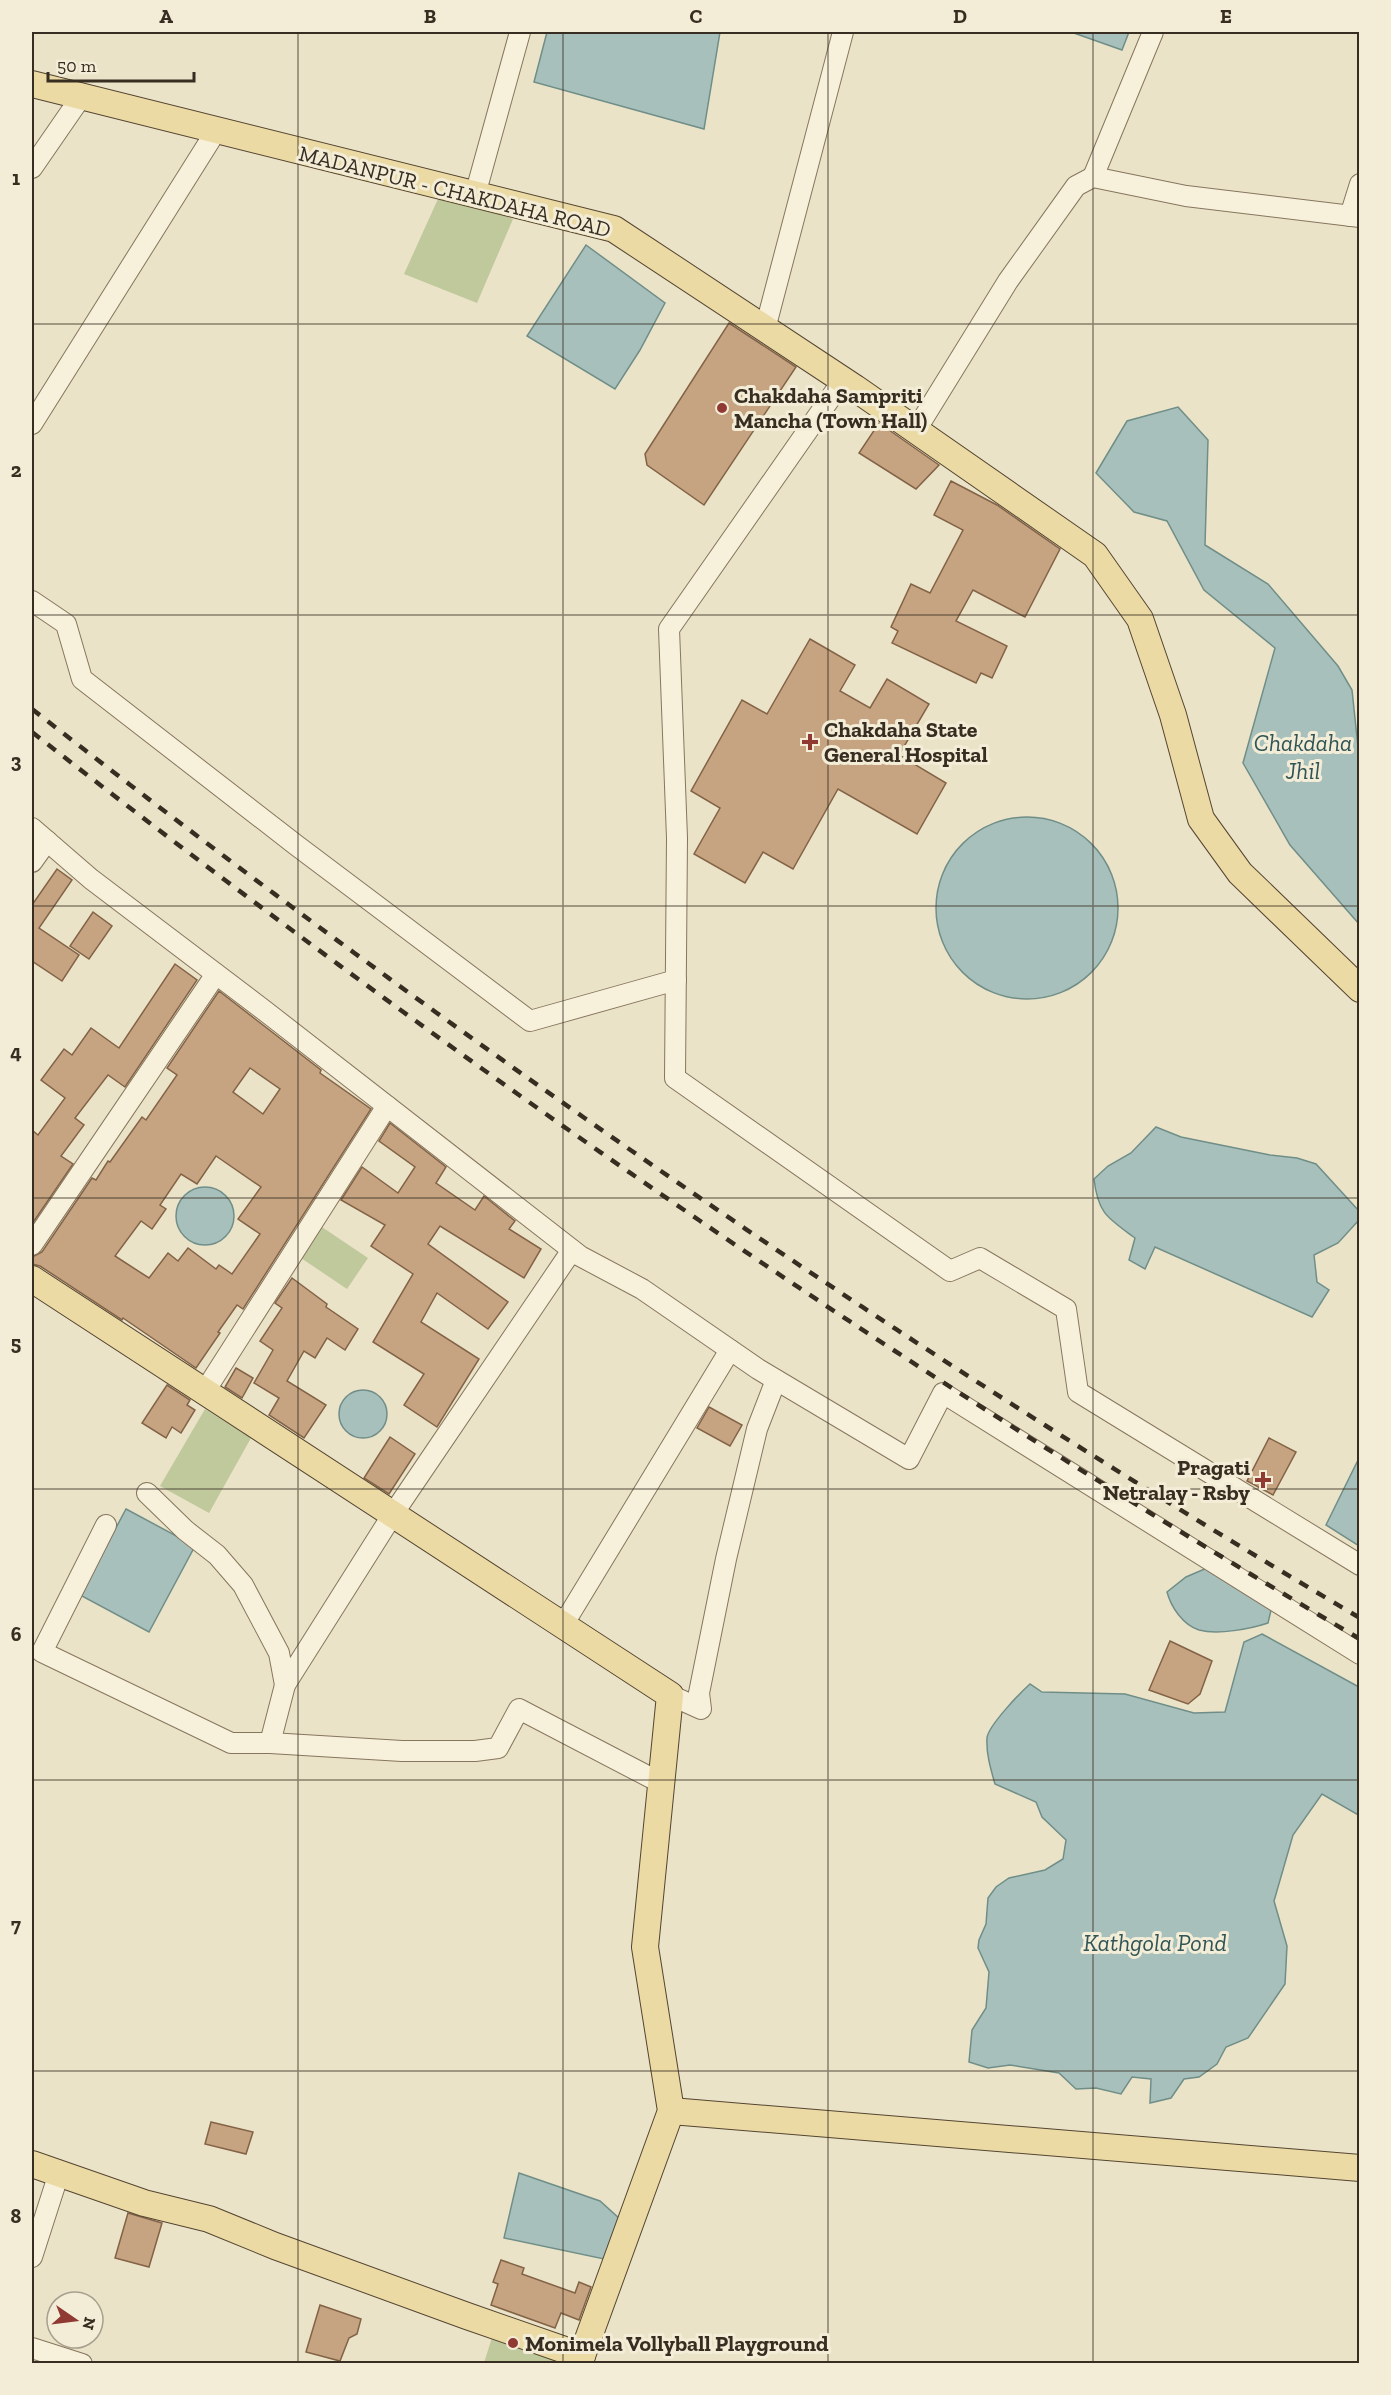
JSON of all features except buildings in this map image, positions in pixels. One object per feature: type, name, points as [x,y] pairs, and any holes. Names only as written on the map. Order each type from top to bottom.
[{"type":"main road","name":"MADANPUR - CHAKDAHA ROAD","points":[[32,84],[614,229],[843,380],[1095,555],[1140,619],[1173,716],[1201,819],[1240,873],[1359,989]]},
{"type":"main road","points":[[32,1279],[670,1695],[645,1947],[672,2111],[580,2360],[209,2219],[144,2203],[32,2164]]},
{"type":"main road","points":[[672,2111],[1359,2169]]},
{"type":"street","points":[[476,195],[520,32]]},
{"type":"street","points":[[765,329],[843,32]]},
{"type":"street","points":[[1093,177],[1153,32]]},
{"type":"street","points":[[32,168],[81,97]]},
{"type":"street","points":[[32,424],[216,131]]},
{"type":"street","points":[[916,430],[941,385],[1014,272],[1076,186],[1093,177],[1186,196],[1355,216],[1359,184]]},
{"type":"street","points":[[843,380],[669,629],[678,838],[675,1078],[950,1271],[980,1258],[1066,1309],[1078,1392],[1359,1565]]},
{"type":"street","points":[[32,601],[66,624],[82,679],[296,845],[530,1021],[676,980]]},
{"type":"street","points":[[32,828],[91,879],[572,1250],[642,1289],[776,1380],[909,1459],[943,1393],[1359,1654]]},
{"type":"street","points":[[32,862],[47,841]]},
{"type":"street","points":[[32,1245],[216,974]]},
{"type":"street","points":[[206,1391],[387,1106]]},
{"type":"street","points":[[270,1743],[285,1685],[393,1514],[572,1250]]},
{"type":"street","points":[[563,1625],[730,1350]]},
{"type":"street","points":[[670,1695],[701,1709],[699,1693],[726,1559],[757,1429],[776,1380]]},
{"type":"street","points":[[147,1493],[185,1530],[217,1555],[243,1585],[279,1653],[285,1685]]},
{"type":"street","points":[[106,1525],[42,1652],[231,1743],[270,1743],[402,1751],[475,1751],[498,1748],[519,1709],[661,1782]]},
{"type":"street","points":[[32,2257],[59,2172]]},
{"type":"street","points":[[32,2348],[82,2364]]},
{"type":"green space","points":[[442,190],[513,219],[477,303],[404,274]]},
{"type":"green space","points":[[313,1221],[368,1258],[347,1289],[292,1252]]},
{"type":"green space","points":[[205,1409],[251,1438],[209,1513],[160,1486]]},
{"type":"green space","name":"Monimela Vollyball Playground","points":[[495,2328],[575,2363],[484,2363]]},
{"type":"water","points":[[547,32],[720,32],[704,129],[534,82]]},
{"type":"water","points":[[1071,32],[1129,32],[1122,50]]},
{"type":"water","points":[[586,245],[665,303],[640,350],[615,389],[527,336]]},
{"type":"water","name":"Chakdaha Jhil","points":[[1178,407],[1208,440],[1205,545],[1268,584],[1338,666],[1352,690],[1360,766],[1359,924],[1290,845],[1243,763],[1275,648],[1204,590],[1167,521],[1134,512],[1096,473],[1127,421]]},
{"type":"water","points":[[1027,817],[1062,824],[1091,844],[1111,873],[1118,908],[1111,943],[1091,972],[1062,992],[1027,999],[992,992],[963,972],[943,943],[936,908],[943,873],[963,844],[992,824]]},
{"type":"water","points":[[1156,1127],[1181,1137],[1270,1155],[1297,1158],[1316,1164],[1359,1211],[1359,1220],[1338,1243],[1314,1255],[1317,1282],[1329,1290],[1312,1317],[1155,1247],[1145,1269],[1129,1260],[1135,1238],[1106,1214],[1098,1200],[1094,1179],[1108,1166],[1131,1153]]},
{"type":"water","points":[[199,1187],[211,1187],[226,1195],[234,1210],[234,1222],[226,1237],[211,1245],[199,1245],[184,1237],[176,1222],[176,1210],[184,1195]]},
{"type":"water","points":[[358,1390],[368,1390],[380,1397],[387,1409],[387,1419],[380,1431],[368,1438],[358,1438],[343,1427],[339,1419],[339,1409],[350,1394]]},
{"type":"water","points":[[1359,1458],[1359,1546],[1326,1525]]},
{"type":"water","points":[[126,1509],[195,1546],[149,1632],[80,1595]]},
{"type":"water","points":[[1209,1567],[1272,1606],[1268,1623],[1215,1632],[1193,1628],[1183,1620],[1171,1604],[1167,1592],[1186,1577]]},
{"type":"water","name":"Kathgola Pond","points":[[1262,1634],[1359,1687],[1360,1816],[1322,1794],[1293,1835],[1274,1901],[1287,1946],[1285,1984],[1248,2038],[1226,2047],[1217,2064],[1199,2077],[1184,2079],[1171,2098],[1150,2103],[1151,2079],[1132,2077],[1121,2094],[1096,2088],[1076,2089],[1059,2073],[1010,2065],[988,2068],[969,2062],[972,2030],[986,2008],[989,1972],[978,1948],[986,1924],[988,1898],[996,1887],[1009,1878],[1045,1870],[1063,1859],[1066,1840],[1042,1817],[1036,1802],[995,1784],[987,1744],[987,1738],[993,1726],[1030,1684],[1042,1692],[1125,1694],[1194,1713],[1225,1712],[1244,1642]]},
{"type":"water","points":[[519,2173],[600,2201],[621,2220],[604,2259],[504,2238]]},
{"type":"railway","points":[[32,709],[353,952],[516,1070],[681,1185],[1017,1407],[1187,1514],[1360,1618]]},
{"type":"railway","points":[[32,732],[352,975],[681,1208],[848,1320],[1017,1429],[1187,1536],[1360,1639]]},
{"type":"place","name":"Chakdaha Sampriti Mancha (Town Hall)","points":[[722,408]]},
{"type":"place","name":"Chakdaha State General Hospital","points":[[810,742]]},
{"type":"place","name":"Pragati Netralay - Rsby","points":[[1263,1480]]},
{"type":"place","name":"Monimela Vollyball Playground","points":[[513,2343]]}]
